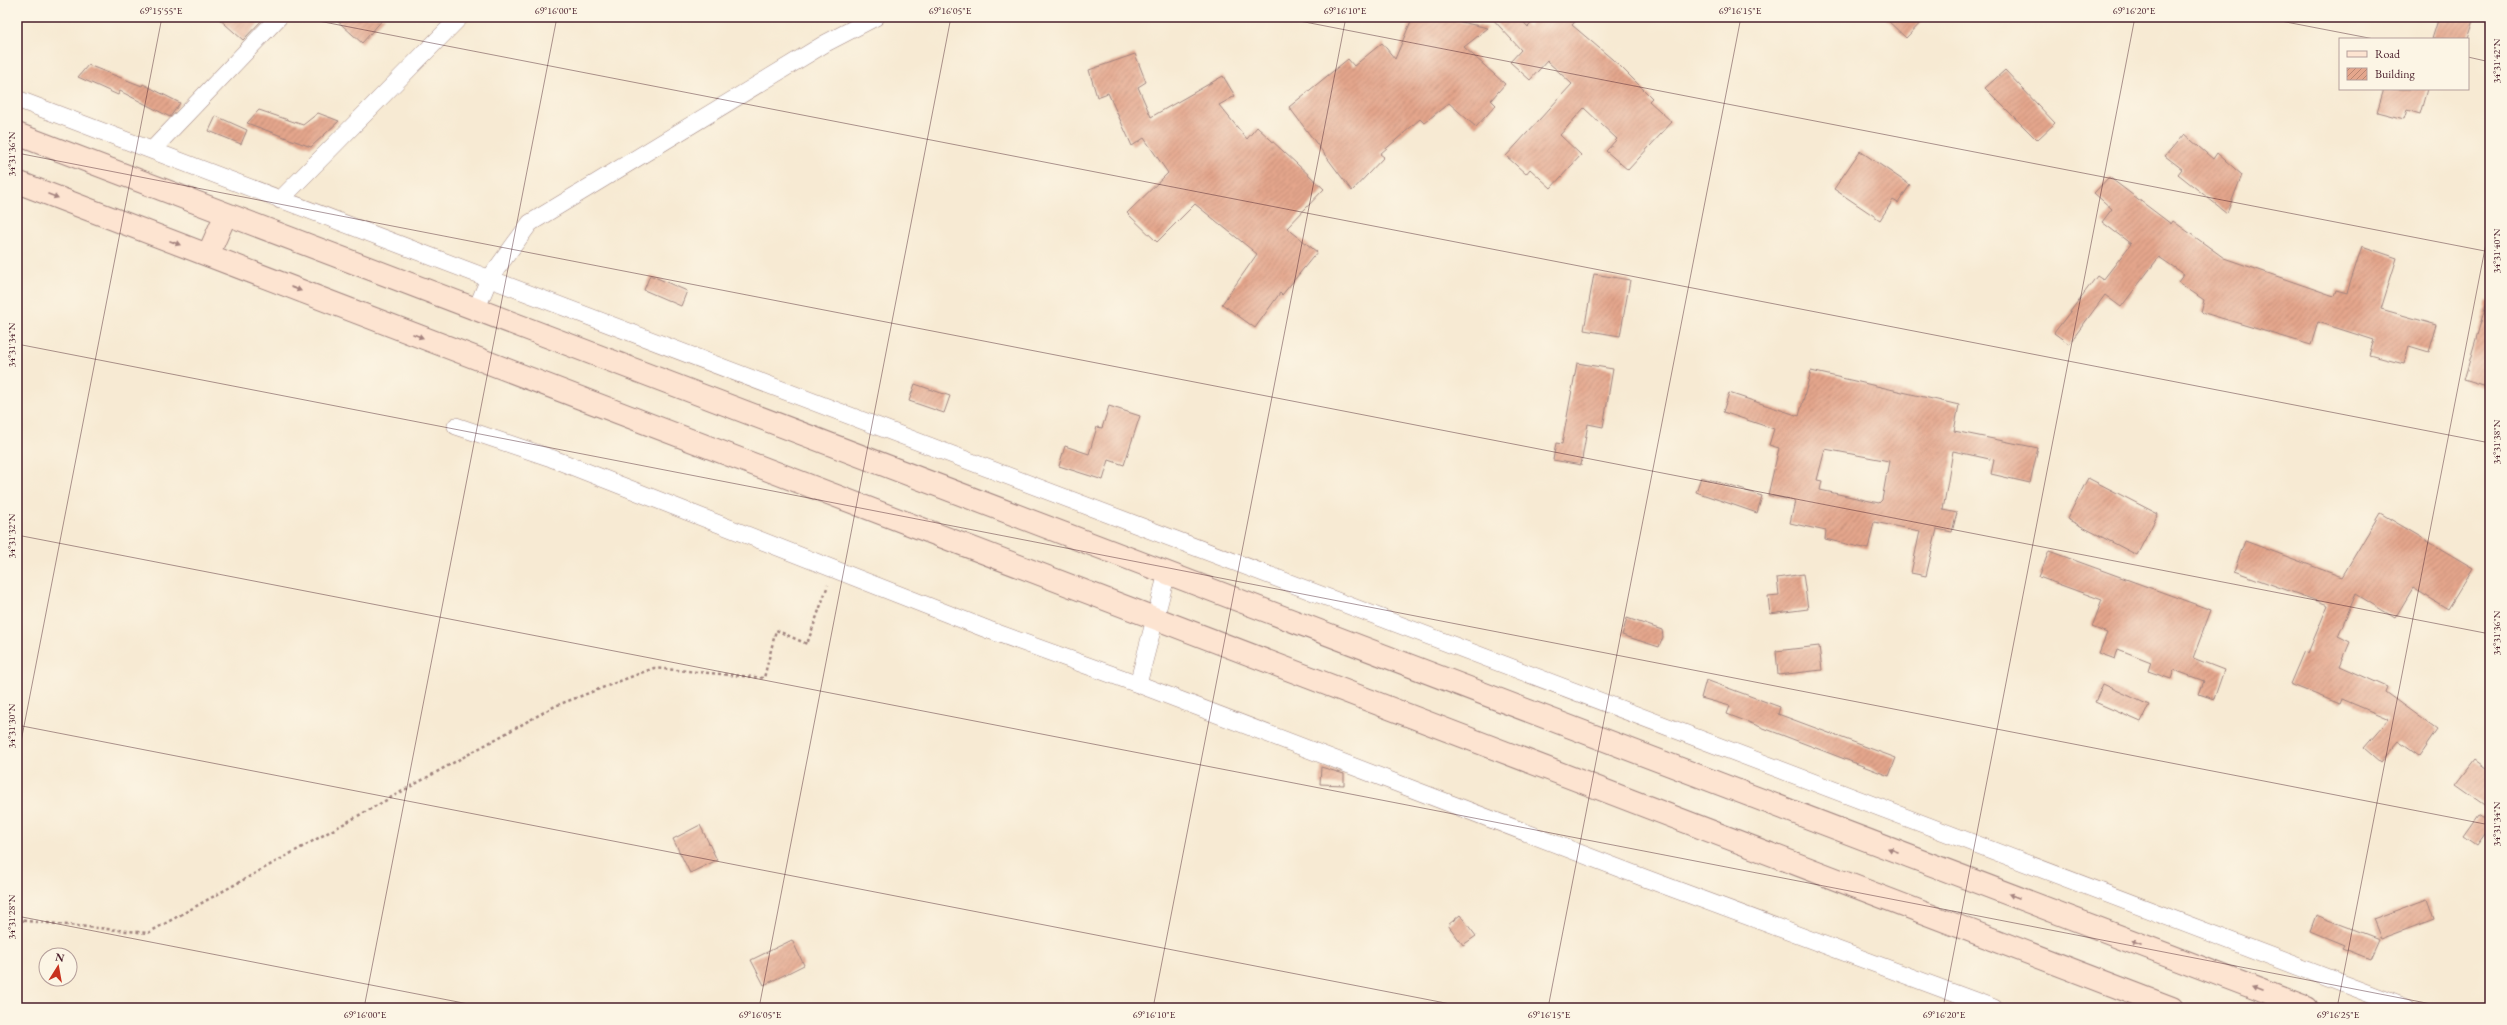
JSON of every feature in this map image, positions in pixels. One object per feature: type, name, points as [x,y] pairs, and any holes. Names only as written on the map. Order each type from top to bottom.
[{"type":"main road","points":[[17,134],[2303,1007]]},
{"type":"main road","points":[[17,182],[2172,1008]]},
{"type":"main road","points":[[208,255],[226,214]]},
{"type":"street","points":[[152,150],[278,17]]},
{"type":"street","points":[[280,200],[460,17]]},
{"type":"street","points":[[476,310],[489,279],[530,223],[826,43],[876,17]]},
{"type":"street","points":[[17,99],[2407,1008]]},
{"type":"street","points":[[456,426],[551,458],[834,568],[988,630],[1138,684],[1642,877],[1994,1008]]},
{"type":"street","points":[[1138,684],[1157,618],[1167,573]]},
{"type":"path","points":[[17,920],[148,933],[555,706],[654,668],[764,678],[776,630],[806,644],[834,568]]},
{"type":"building","points":[[217,17],[265,17],[243,40]]},
{"type":"building","points":[[333,17],[385,17],[362,43]]},
{"type":"building","points":[[1420,17],[1439,17],[1488,28],[1464,47],[1505,84],[1491,100],[1496,105],[1476,127],[1449,103],[1424,123],[1420,119],[1380,154],[1384,157],[1352,191],[1289,107],[1348,59],[1354,66],[1382,43],[1395,59],[1411,21]]},
{"type":"building","points":[[1491,17],[1519,17],[1528,27],[1537,17],[1579,17],[1572,25],[1619,65],[1652,98],[1649,101],[1672,122],[1628,170],[1606,151],[1617,139],[1584,108],[1560,135],[1581,155],[1551,188],[1530,169],[1526,174],[1506,156],[1572,84],[1547,61],[1530,80],[1510,62],[1521,50]]},
{"type":"building","points":[[1884,17],[1926,17],[1906,38]]},
{"type":"building","points":[[2439,17],[2475,17],[2468,38],[2432,38]]},
{"type":"building","points":[[1135,54],[1146,82],[1138,87],[1151,117],[1223,76],[1235,96],[1219,105],[1247,139],[1257,127],[1324,189],[1287,228],[1317,252],[1282,295],[1280,293],[1255,328],[1222,304],[1257,254],[1195,204],[1157,242],[1127,213],[1168,173],[1144,138],[1132,146],[1108,93],[1097,97],[1089,70]]},
{"type":"building","points":[[88,65],[142,86],[143,84],[180,103],[170,117],[120,91],[118,95],[78,77]]},
{"type":"building","points":[[2005,70],[2055,123],[2037,140],[1985,88]]},
{"type":"building","points":[[2384,90],[2427,90],[2420,114],[2407,110],[2404,119],[2377,112]]},
{"type":"building","points":[[259,110],[303,125],[318,113],[339,121],[311,147],[247,123]]},
{"type":"building","points":[[216,116],[247,130],[241,144],[209,131]]},
{"type":"building","points":[[2184,134],[2213,159],[2217,153],[2242,175],[2227,213],[2178,174],[2182,169],[2165,156]]},
{"type":"building","points":[[1860,151],[1910,185],[1898,203],[1893,200],[1880,220],[1834,189]]},
{"type":"building","points":[[2109,177],[2171,224],[2173,221],[2224,258],[2334,296],[2336,290],[2347,293],[2362,246],[2397,258],[2381,309],[2437,325],[2429,352],[2409,346],[2404,364],[2369,355],[2374,340],[2318,322],[2311,345],[2201,312],[2204,300],[2178,282],[2184,274],[2159,257],[2121,307],[2105,295],[2069,344],[2054,333],[2097,276],[2103,280],[2131,244],[2102,222],[2112,209],[2094,193]]},
{"type":"building","points":[[1594,274],[1630,280],[1620,336],[1584,330]]},
{"type":"building","points":[[650,275],[687,291],[681,306],[644,290]]},
{"type":"building","points":[[2487,301],[2490,302],[2490,388],[2464,380]]},
{"type":"building","points":[[1577,363],[1613,369],[1603,427],[1588,424],[1581,465],[1553,460],[1556,443],[1562,444]]},
{"type":"building","points":[[1811,371],[1959,405],[1954,431],[2038,448],[2030,483],[1991,474],[1994,460],[1953,451],[1943,510],[1957,513],[1952,532],[1937,529],[1926,576],[1911,573],[1920,531],[1874,522],[1868,549],[1825,539],[1826,531],[1790,523],[1795,501],[1768,495],[1779,448],[1769,445],[1774,429],[1723,412],[1729,393],[1799,416]],"holes":[[[1825,449],[1889,461],[1882,500],[1879,503],[1820,490],[1822,481],[1817,480]]]},
{"type":"building","points":[[915,384],[950,396],[944,413],[909,401]]},
{"type":"building","points":[[1109,406],[1140,416],[1124,465],[1109,460],[1103,480],[1059,466],[1065,446],[1089,454],[1097,427],[1102,428]]},
{"type":"building","points":[[1701,477],[1762,496],[1757,513],[1696,492]]},
{"type":"building","points":[[2088,478],[2158,514],[2137,555],[2067,519]]},
{"type":"building","points":[[2380,513],[2473,568],[2448,609],[2413,588],[2395,618],[2356,594],[2338,636],[2350,642],[2340,666],[2387,687],[2385,692],[2437,730],[2419,756],[2398,741],[2380,762],[2364,748],[2389,719],[2342,699],[2340,704],[2290,684],[2304,651],[2308,653],[2328,605],[2234,571],[2245,541],[2342,577]]},
{"type":"building","points":[[2049,551],[2211,610],[2193,658],[2224,670],[2214,699],[2199,694],[2204,681],[2174,670],[2171,679],[2148,671],[2151,662],[2118,649],[2115,659],[2099,653],[2107,633],[2092,627],[2102,600],[2039,577]]},
{"type":"building","points":[[1803,574],[1808,609],[1770,614],[1768,596],[1779,595],[1777,578]]},
{"type":"building","points":[[1627,618],[1662,630],[1663,637],[1659,647],[1622,635]]},
{"type":"building","points":[[1819,646],[1822,670],[1778,675],[1776,651]]},
{"type":"building","points":[[1706,680],[1780,707],[1778,714],[1896,758],[1889,776],[1727,714],[1730,706],[1701,698]]},
{"type":"building","points":[[2103,684],[2149,705],[2141,722],[2095,702]]},
{"type":"building","points":[[2475,760],[2490,771],[2490,809],[2456,785]]},
{"type":"building","points":[[1321,767],[1344,774],[1344,785],[1320,784]]},
{"type":"building","points":[[2479,815],[2490,822],[2490,827],[2477,845],[2464,836]]},
{"type":"building","points":[[700,825],[717,860],[690,873],[673,839]]},
{"type":"building","points":[[2427,899],[2434,919],[2381,939],[2373,919]]},
{"type":"building","points":[[1460,915],[1476,936],[1463,945],[1448,925]]},
{"type":"building","points":[[2316,915],[2379,939],[2370,959],[2342,948],[2344,945],[2310,931]]},
{"type":"building","points":[[792,940],[804,965],[764,985],[751,960]]}]
